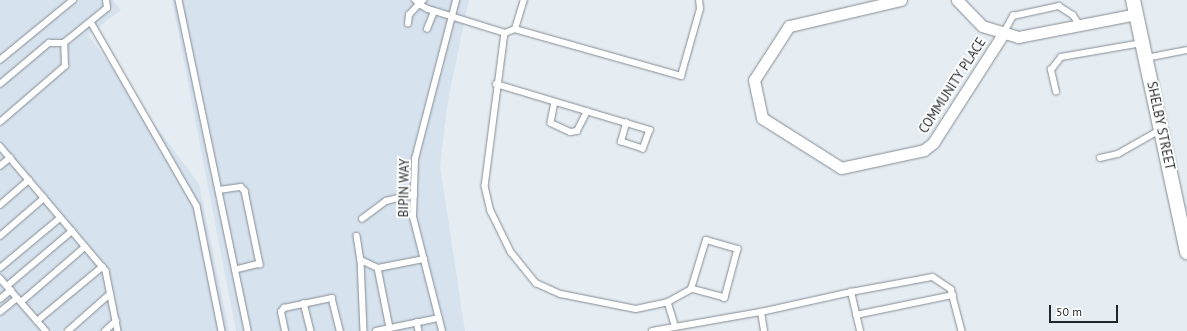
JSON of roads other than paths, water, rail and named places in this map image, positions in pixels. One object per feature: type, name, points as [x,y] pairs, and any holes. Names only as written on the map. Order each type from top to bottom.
[{"type":"street","name":"COMMUNITY PLACE","points":[[901,0],[793,23],[754,82],[758,110],[763,120],[833,166],[843,168],[930,146],[1003,34]]},
{"type":"street","points":[[956,0],[979,24],[1003,34],[1026,36],[1080,25],[1134,7]]},
{"type":"street","name":"SHELBY STREET","points":[[1134,7],[1187,252]]},
{"type":"lane","points":[[0,60],[73,0]]},
{"type":"lane","points":[[0,84],[49,43],[64,43],[107,8],[106,0]]},
{"type":"lane","points":[[179,0],[248,331]]},
{"type":"lane","name":"BIPIN WAY","points":[[442,331],[413,217],[415,159],[456,0]]},
{"type":"lane","points":[[515,29],[524,0]]},
{"type":"lane","points":[[408,24],[409,15],[419,1],[434,12],[452,16],[505,33],[515,29],[681,76],[700,9],[699,0]]},
{"type":"lane","points":[[1003,34],[1013,16],[1059,6],[1073,15],[1080,25]]},
{"type":"lane","points":[[426,29],[434,12]]},
{"type":"lane","points":[[90,22],[197,206],[222,331]]},
{"type":"lane","points":[[505,33],[496,84],[485,186],[491,211],[524,269],[536,283],[561,294],[636,309],[668,302],[692,290],[725,298],[738,249],[706,240],[692,290]]},
{"type":"lane","points":[[0,122],[65,66],[64,43]]},
{"type":"lane","points":[[1056,92],[1051,70],[1061,57],[1142,43]]},
{"type":"lane","points":[[1145,59],[1187,50]]},
{"type":"lane","points":[[496,84],[650,130],[643,149],[621,142],[626,123]]},
{"type":"lane","points":[[555,102],[551,123],[570,132],[577,131],[587,111]]},
{"type":"lane","points":[[1100,158],[1118,154],[1161,130]]},
{"type":"lane","points":[[0,146],[102,267],[110,294],[118,331]]},
{"type":"lane","points":[[0,166],[10,158]]},
{"type":"lane","points":[[0,205],[29,180]]},
{"type":"lane","points":[[219,190],[240,187],[247,198],[260,264],[236,270]]},
{"type":"lane","points":[[362,219],[386,201],[414,194]]},
{"type":"lane","points":[[0,236],[44,198]]},
{"type":"lane","points":[[0,268],[60,218]]},
{"type":"lane","points":[[0,299],[9,288],[72,231]]},
{"type":"lane","points":[[357,236],[361,260],[364,331]]},
{"type":"lane","points":[[0,312],[19,300],[85,247]]},
{"type":"lane","points":[[361,260],[378,268],[424,259]]},
{"type":"lane","points":[[37,320],[102,267]]},
{"type":"lane","points":[[378,268],[390,328]]},
{"type":"lane","points":[[652,331],[675,325],[761,312],[851,292],[933,277],[951,289],[962,331]]},
{"type":"lane","points":[[1,281],[9,288],[46,331]]},
{"type":"lane","points":[[851,292],[860,331]]},
{"type":"lane","points":[[68,331],[110,294]]},
{"type":"lane","points":[[856,315],[952,295]]},
{"type":"lane","points":[[285,331],[281,312],[304,303],[332,298],[340,331]]},
{"type":"lane","points":[[668,302],[675,325]]},
{"type":"lane","points":[[304,303],[311,331]]},
{"type":"lane","points":[[761,312],[764,331]]},
{"type":"lane","points":[[376,331],[439,318]]},
{"type":"lane","points":[[105,331],[116,321]]},
{"type":"lane","points":[[417,322],[419,331]]}]
